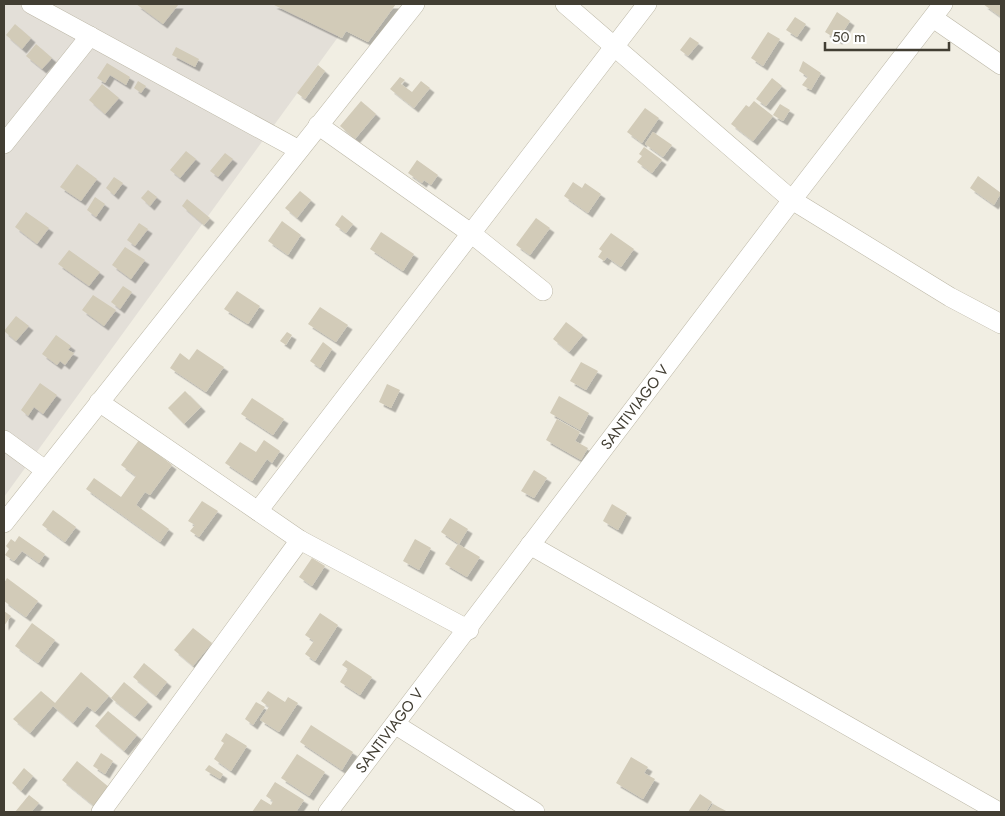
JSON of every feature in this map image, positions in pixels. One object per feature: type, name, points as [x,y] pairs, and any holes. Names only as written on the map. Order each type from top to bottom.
[{"type":"street","points":[[31,4],[299,150]]},
{"type":"street","points":[[4,522],[415,4]]},
{"type":"street","points":[[565,4],[792,200],[950,297],[1001,324]]},
{"type":"street","points":[[258,511],[647,4]]},
{"type":"street","points":[[938,11],[1001,65]]},
{"type":"street","name":"SANTIVIAGO V","points":[[328,812],[469,630],[530,545],[938,11]]},
{"type":"street","points":[[4,144],[90,36]]},
{"type":"street","points":[[318,125],[472,234],[543,291]]},
{"type":"street","points":[[99,402],[300,540],[469,630]]},
{"type":"street","points":[[4,440],[45,470]]},
{"type":"street","points":[[101,812],[300,540]]},
{"type":"street","points":[[530,545],[998,812]]},
{"type":"street","points":[[396,725],[534,812]]},
{"type":"shaded area","points":[[4,4],[362,4],[4,497]]},
{"type":"building","points":[[136,4],[179,4],[163,24]]},
{"type":"building","points":[[272,4],[396,4],[368,42],[346,31],[342,38]]},
{"type":"building","points":[[983,4],[1001,4],[1001,17]]},
{"type":"building","points":[[837,12],[850,21],[838,40],[825,32]]},
{"type":"building","points":[[795,17],[806,24],[797,37],[786,30]]},
{"type":"building","points":[[15,24],[31,38],[22,49],[6,35]]},
{"type":"building","points":[[768,32],[780,39],[763,66],[751,58]]},
{"type":"building","points":[[690,37],[699,43],[688,56],[680,50]]},
{"type":"building","points":[[36,44],[52,58],[42,69],[26,56]]},
{"type":"building","points":[[176,47],[199,59],[195,67],[172,55]]},
{"type":"building","points":[[803,61],[821,73],[811,90],[802,85],[808,77],[799,71]]},
{"type":"building","points":[[107,63],[130,77],[126,85],[110,75],[105,83],[97,78]]},
{"type":"building","points":[[318,65],[325,71],[305,99],[297,93]]},
{"type":"building","points":[[400,77],[405,80],[401,84],[412,92],[421,81],[430,88],[414,108],[390,89]]},
{"type":"building","points":[[772,78],[782,86],[766,106],[756,99]]},
{"type":"building","points":[[138,81],[146,86],[141,93],[134,88]]},
{"type":"building","points":[[102,84],[119,98],[105,114],[89,100]]},
{"type":"building","points":[[361,101],[376,114],[355,139],[340,126]]},
{"type":"building","points":[[754,101],[773,116],[753,141],[731,124],[746,105],[749,107]]},
{"type":"building","points":[[780,104],[790,110],[783,121],[773,115]]},
{"type":"building","points":[[645,108],[659,118],[642,143],[627,132]]},
{"type":"building","points":[[653,132],[672,145],[663,157],[645,144]]},
{"type":"building","points":[[644,147],[662,160],[652,173],[637,162],[642,156],[639,154]]},
{"type":"building","points":[[186,151],[196,159],[180,178],[170,170]]},
{"type":"building","points":[[225,153],[233,159],[218,177],[210,171]]},
{"type":"building","points":[[417,160],[438,175],[431,185],[424,180],[422,183],[408,173]]},
{"type":"building","points":[[77,164],[97,179],[81,201],[60,187]]},
{"type":"building","points":[[978,176],[1001,193],[994,205],[970,188]]},
{"type":"building","points":[[114,177],[123,183],[114,195],[106,188]]},
{"type":"building","points":[[573,182],[582,188],[585,183],[601,194],[588,213],[564,196]]},
{"type":"building","points":[[148,190],[157,197],[150,206],[141,198]]},
{"type":"building","points":[[300,191],[311,200],[297,218],[285,208]]},
{"type":"building","points":[[95,197],[105,204],[96,217],[87,210]]},
{"type":"building","points":[[187,199],[210,218],[204,225],[182,206]]},
{"type":"building","points":[[26,212],[49,228],[37,244],[15,227]]},
{"type":"building","points":[[342,215],[353,224],[346,233],[335,225]]},
{"type":"building","points":[[536,218],[550,228],[530,255],[516,245]]},
{"type":"building","points":[[282,221],[301,235],[288,255],[268,241]]},
{"type":"building","points":[[139,223],[148,229],[135,246],[127,240]]},
{"type":"building","points":[[381,232],[414,254],[403,271],[370,249]]},
{"type":"building","points":[[611,233],[634,249],[621,267],[607,257],[604,261],[598,257],[602,251],[599,249]]},
{"type":"building","points":[[125,247],[145,260],[131,279],[112,265]]},
{"type":"building","points":[[69,250],[100,272],[89,286],[58,264]]},
{"type":"building","points":[[123,286],[132,292],[120,309],[111,302]]},
{"type":"building","points":[[237,291],[260,306],[248,324],[224,309]]},
{"type":"building","points":[[93,295],[116,310],[104,326],[82,310]]},
{"type":"building","points":[[320,307],[348,325],[336,342],[308,324]]},
{"type":"building","points":[[16,316],[29,326],[16,341],[4,331]]},
{"type":"building","points":[[566,322],[583,335],[569,352],[553,339]]},
{"type":"building","points":[[287,332],[292,335],[286,345],[280,341]]},
{"type":"building","points":[[56,335],[71,346],[68,350],[74,353],[65,365],[60,361],[57,365],[42,354]]},
{"type":"building","points":[[323,342],[332,349],[320,368],[310,361]]},
{"type":"building","points":[[197,349],[224,367],[206,392],[170,368],[180,353],[189,360]]},
{"type":"building","points":[[581,362],[598,371],[586,390],[570,381]]},
{"type":"building","points":[[40,383],[57,395],[43,414],[34,407],[28,416],[21,410]]},
{"type":"building","points":[[387,384],[400,390],[391,408],[379,402]]},
{"type":"building","points":[[185,391],[201,407],[184,424],[168,408]]},
{"type":"building","points":[[559,396],[589,413],[580,430],[550,413]]},
{"type":"building","points":[[252,398],[284,419],[273,435],[241,414]]},
{"type":"building","points":[[557,419],[580,432],[575,441],[588,448],[581,460],[546,440]]},
{"type":"building","points":[[139,440],[172,465],[150,495],[145,492],[136,505],[169,529],[160,542],[86,489],[94,478],[121,497],[136,476],[121,465]]},
{"type":"building","points":[[264,440],[280,451],[272,463],[267,459],[252,481],[225,463],[240,442],[256,452]]},
{"type":"building","points":[[534,470],[547,478],[534,498],[521,491]]},
{"type":"building","points":[[202,501],[218,511],[199,537],[190,531],[195,525],[188,521]]},
{"type":"building","points":[[612,504],[627,513],[618,530],[603,521]]},
{"type":"building","points":[[53,510],[76,527],[65,542],[42,525]]},
{"type":"building","points":[[450,518],[468,529],[459,544],[441,532]]},
{"type":"building","points":[[19,536],[45,554],[39,563],[22,551],[14,561],[5,555],[9,549],[6,546],[11,539],[15,542]]},
{"type":"building","points":[[415,539],[431,548],[419,570],[403,561]]},
{"type":"building","points":[[458,544],[480,557],[467,577],[445,564]]},
{"type":"building","points":[[312,558],[325,566],[312,586],[299,577]]},
{"type":"building","points":[[7,578],[38,601],[26,617],[4,601],[4,583]]},
{"type":"building","points":[[4,611],[11,616],[4,626]]},
{"type":"building","points":[[320,613],[338,625],[315,661],[305,654],[314,641],[305,635]]},
{"type":"building","points":[[32,623],[55,640],[38,663],[15,646]]},
{"type":"building","points":[[193,628],[212,643],[193,666],[174,650]]},
{"type":"building","points":[[346,660],[372,677],[360,695],[340,682],[348,669],[342,665]]},
{"type":"building","points":[[144,663],[167,682],[156,696],[133,677]]},
{"type":"building","points":[[81,672],[109,696],[95,712],[87,706],[73,723],[53,706],[30,733],[13,719],[41,691],[55,703]]},
{"type":"building","points":[[124,682],[148,702],[135,717],[111,698]]},
{"type":"building","points":[[268,691],[285,702],[288,697],[298,703],[279,732],[260,720],[269,707],[261,701]]},
{"type":"building","points":[[256,702],[265,707],[253,725],[245,719]]},
{"type":"building","points":[[108,711],[137,735],[124,751],[95,726]]},
{"type":"building","points":[[311,725],[353,752],[342,770],[300,742]]},
{"type":"building","points":[[226,733],[247,746],[231,771],[214,759],[224,743],[221,741]]},
{"type":"building","points":[[101,753],[113,761],[105,774],[93,766]]},
{"type":"building","points":[[297,754],[325,772],[309,796],[281,778]]},
{"type":"building","points":[[631,757],[648,767],[644,773],[655,779],[643,799],[616,783]]},
{"type":"building","points":[[77,761],[110,788],[94,806],[62,780]]},
{"type":"building","points":[[209,765],[223,774],[220,779],[205,770]]},
{"type":"building","points":[[24,768],[33,776],[21,791],[12,783]]},
{"type":"building","points":[[275,782],[304,800],[296,812],[252,812],[261,799],[271,805],[273,801],[266,796]]},
{"type":"building","points":[[700,794],[712,802],[706,812],[688,812]]},
{"type":"building","points":[[29,795],[39,803],[31,812],[15,812]]},
{"type":"building","points":[[713,804],[728,812],[708,812]]}]
